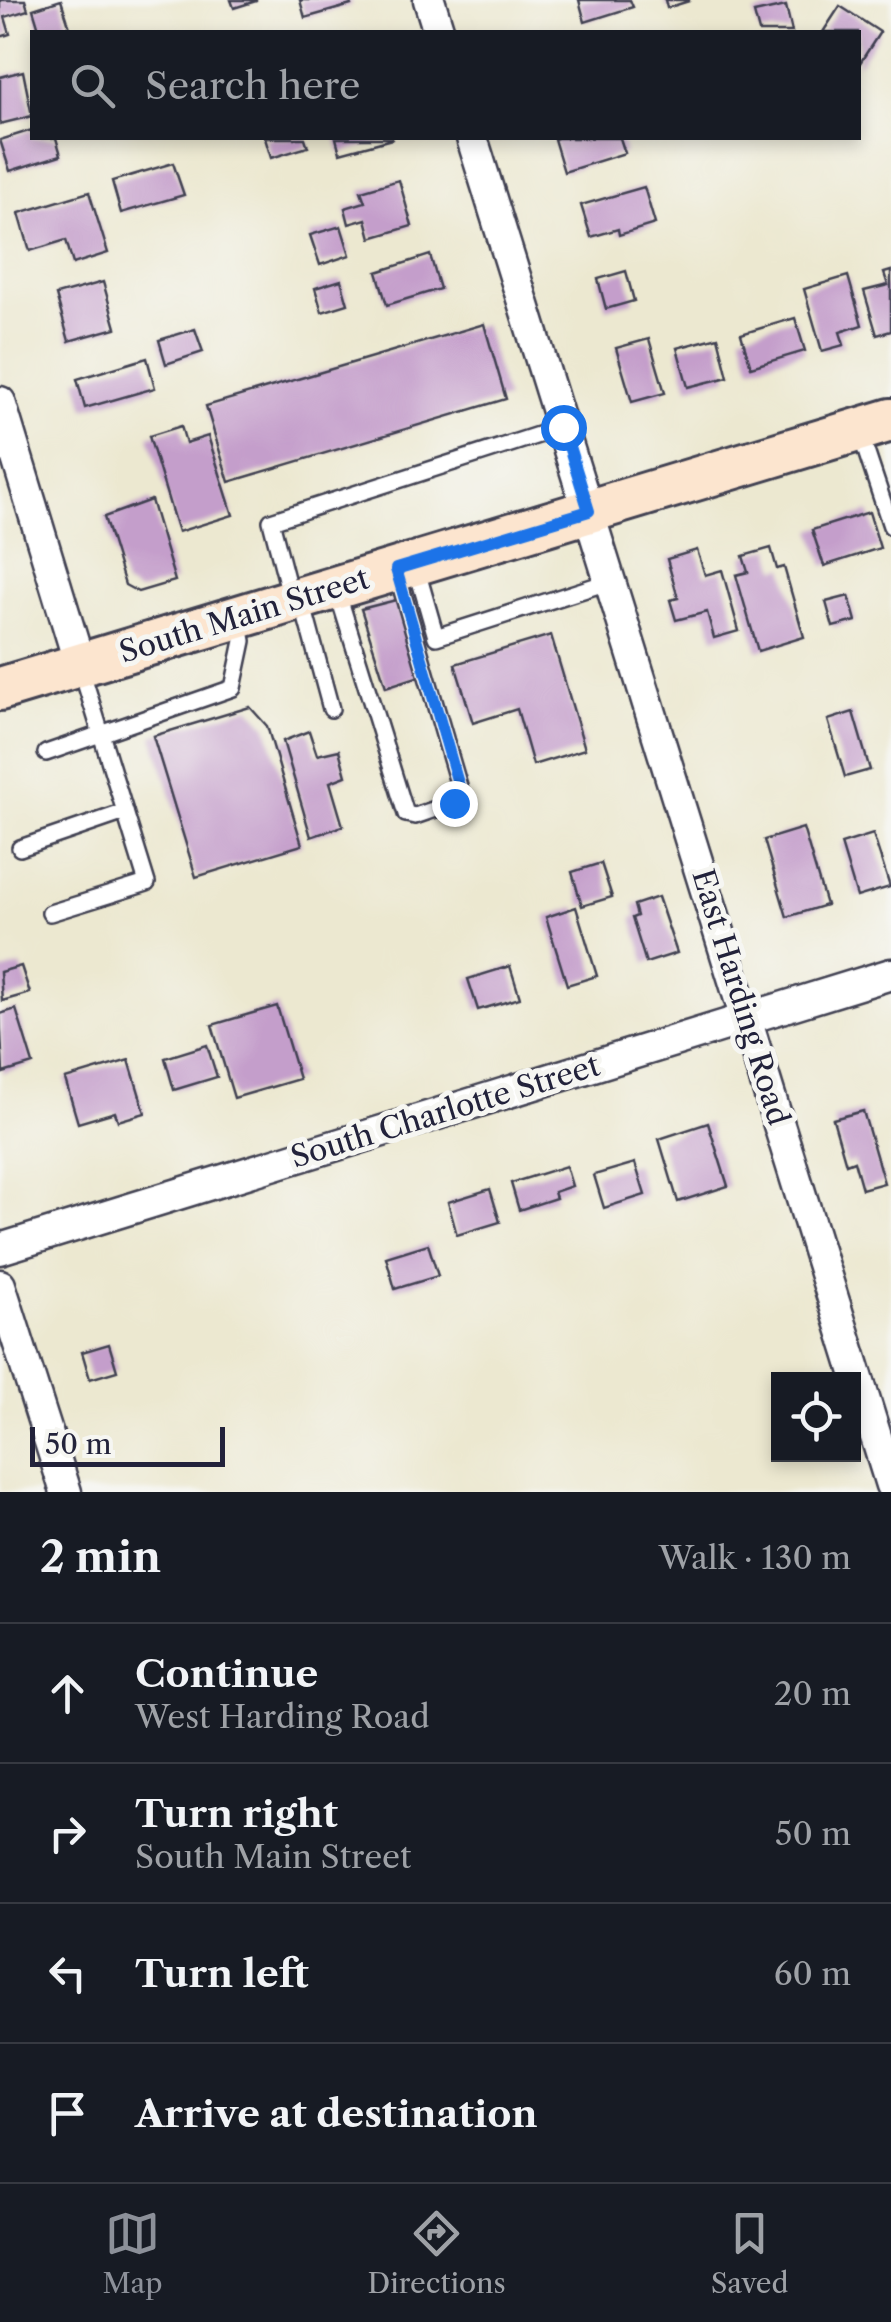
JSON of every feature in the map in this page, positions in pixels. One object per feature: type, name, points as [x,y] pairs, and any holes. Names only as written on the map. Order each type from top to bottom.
[{"type":"main road","name":"South Main Street","points":[[0,689],[875,424]]},
{"type":"street","points":[[429,0],[438,30]]},
{"type":"street","name":"East Harding Road","points":[[473,140],[891,1485]]},
{"type":"street","points":[[0,402],[80,665]]},
{"type":"street","name":"South Charlotte Street","points":[[0,1249],[891,974]]},
{"type":"street","points":[[0,1285],[66,1492]]},
{"type":"lane","points":[[875,424],[891,526]]},
{"type":"lane","points":[[405,566],[460,790],[454,803],[415,816],[406,814],[309,595],[271,521],[563,427]]},
{"type":"lane","points":[[405,566],[436,637],[610,581]]},
{"type":"lane","points":[[309,595],[332,709]]},
{"type":"lane","points":[[46,753],[234,688],[243,641],[238,617]]},
{"type":"lane","points":[[50,914],[147,883],[80,665]]},
{"type":"lane","points":[[20,848],[125,812]]},
{"type":"building","points":[[0,0],[25,0],[28,10],[5,17],[10,34],[0,37]]},
{"type":"building","points":[[61,0],[70,28],[39,30],[33,9]]},
{"type":"building","points":[[231,0],[256,0],[256,1],[234,8]]},
{"type":"building","points":[[300,0],[350,0],[351,5],[305,18]]},
{"type":"building","points":[[579,0],[630,0],[633,7],[585,22]]},
{"type":"building","points":[[665,0],[689,0],[689,1],[667,8]]},
{"type":"building","points":[[786,6],[792,30],[758,30],[754,13]]},
{"type":"building","points":[[840,6],[880,32],[861,61],[861,30],[824,30]]},
{"type":"building","points":[[23,71],[30,116],[0,124],[0,77]]},
{"type":"building","points":[[30,131],[30,140],[57,140],[61,155],[10,171],[0,140]]},
{"type":"building","points":[[266,140],[306,140],[308,147],[271,158]]},
{"type":"building","points":[[337,140],[388,140],[340,153]]},
{"type":"building","points":[[554,140],[621,140],[625,153],[564,172]]},
{"type":"building","points":[[173,163],[184,195],[121,213],[112,181]]},
{"type":"building","points":[[399,180],[412,226],[371,238],[366,219],[349,224],[345,208],[365,202],[361,191]]},
{"type":"building","points":[[644,187],[655,224],[619,235],[618,229],[591,237],[581,205]]},
{"type":"building","points":[[89,192],[108,253],[73,264],[66,240],[30,251],[19,213]]},
{"type":"building","points":[[341,226],[350,255],[320,265],[310,235]]},
{"type":"building","points":[[430,255],[440,289],[387,305],[377,272]]},
{"type":"building","points":[[626,271],[634,301],[606,309],[598,279]]},
{"type":"building","points":[[891,271],[891,331],[877,335],[864,291],[888,285],[884,273]]},
{"type":"building","points":[[848,276],[862,325],[840,332],[844,345],[822,351],[804,289]]},
{"type":"building","points":[[341,280],[348,304],[322,312],[315,288]]},
{"type":"building","points":[[103,282],[116,328],[69,341],[56,295]]},
{"type":"building","points":[[795,318],[805,351],[751,367],[741,334]]},
{"type":"building","points":[[484,324],[506,399],[229,482],[206,406]]},
{"type":"building","points":[[195,329],[203,352],[166,364],[159,340]]},
{"type":"building","points":[[718,337],[728,377],[688,387],[677,348]]},
{"type":"building","points":[[649,339],[665,393],[632,402],[616,348]]},
{"type":"building","points":[[147,358],[155,388],[85,408],[77,379]]},
{"type":"building","points":[[181,426],[186,443],[208,436],[233,515],[178,532],[149,436]]},
{"type":"building","points":[[151,500],[175,581],[138,592],[125,585],[104,517]]},
{"type":"building","points":[[869,512],[880,548],[824,566],[812,530]]},
{"type":"building","points":[[771,548],[777,569],[784,567],[804,637],[758,651],[736,575],[748,572],[743,556]]},
{"type":"building","points":[[697,550],[705,575],[722,570],[739,631],[714,638],[707,612],[676,620],[670,600],[678,598],[667,559]]},
{"type":"building","points":[[849,596],[856,621],[833,627],[826,602]]},
{"type":"building","points":[[396,600],[420,676],[386,687],[361,609]]},
{"type":"building","points":[[551,635],[585,749],[533,765],[517,709],[473,723],[455,664]]},
{"type":"building","points":[[250,707],[267,726],[302,845],[196,877],[153,736]]},
{"type":"building","points":[[853,712],[870,770],[845,777],[828,720]]},
{"type":"building","points":[[309,731],[317,755],[339,750],[346,776],[330,782],[343,826],[311,837],[283,741]]},
{"type":"building","points":[[803,828],[826,905],[787,917],[764,840]]},
{"type":"building","points":[[873,834],[890,887],[857,897],[841,844]]},
{"type":"building","points":[[601,863],[612,897],[582,906],[572,872]]},
{"type":"building","points":[[658,897],[677,953],[646,963],[632,918],[637,916],[634,905]]},
{"type":"building","points":[[576,907],[597,976],[567,985],[546,917]]},
{"type":"building","points":[[21,966],[30,993],[2,1001],[0,972]]},
{"type":"building","points":[[510,966],[520,998],[478,1010],[468,979]]},
{"type":"building","points":[[277,1006],[299,1079],[234,1098],[212,1025]]},
{"type":"building","points":[[16,1009],[33,1064],[3,1073],[0,1014]]},
{"type":"building","points":[[207,1045],[217,1077],[174,1090],[165,1058]]},
{"type":"building","points":[[129,1060],[145,1113],[118,1121],[115,1112],[78,1123],[65,1079]]},
{"type":"building","points":[[863,1111],[884,1183],[862,1189],[854,1161],[846,1164],[833,1119]]},
{"type":"building","points":[[708,1123],[728,1186],[678,1202],[659,1139]]},
{"type":"building","points":[[635,1163],[645,1195],[604,1208],[594,1175]]},
{"type":"building","points":[[566,1166],[572,1186],[554,1192],[556,1198],[519,1210],[511,1183]]},
{"type":"building","points":[[490,1189],[500,1222],[457,1235],[448,1202]]},
{"type":"building","points":[[428,1244],[438,1276],[395,1289],[386,1257]]},
{"type":"building","points":[[109,1344],[117,1371],[90,1379],[82,1352]]},
{"type":"route","points":[[454,803],[460,790],[396,569],[589,511],[563,427]]}]
